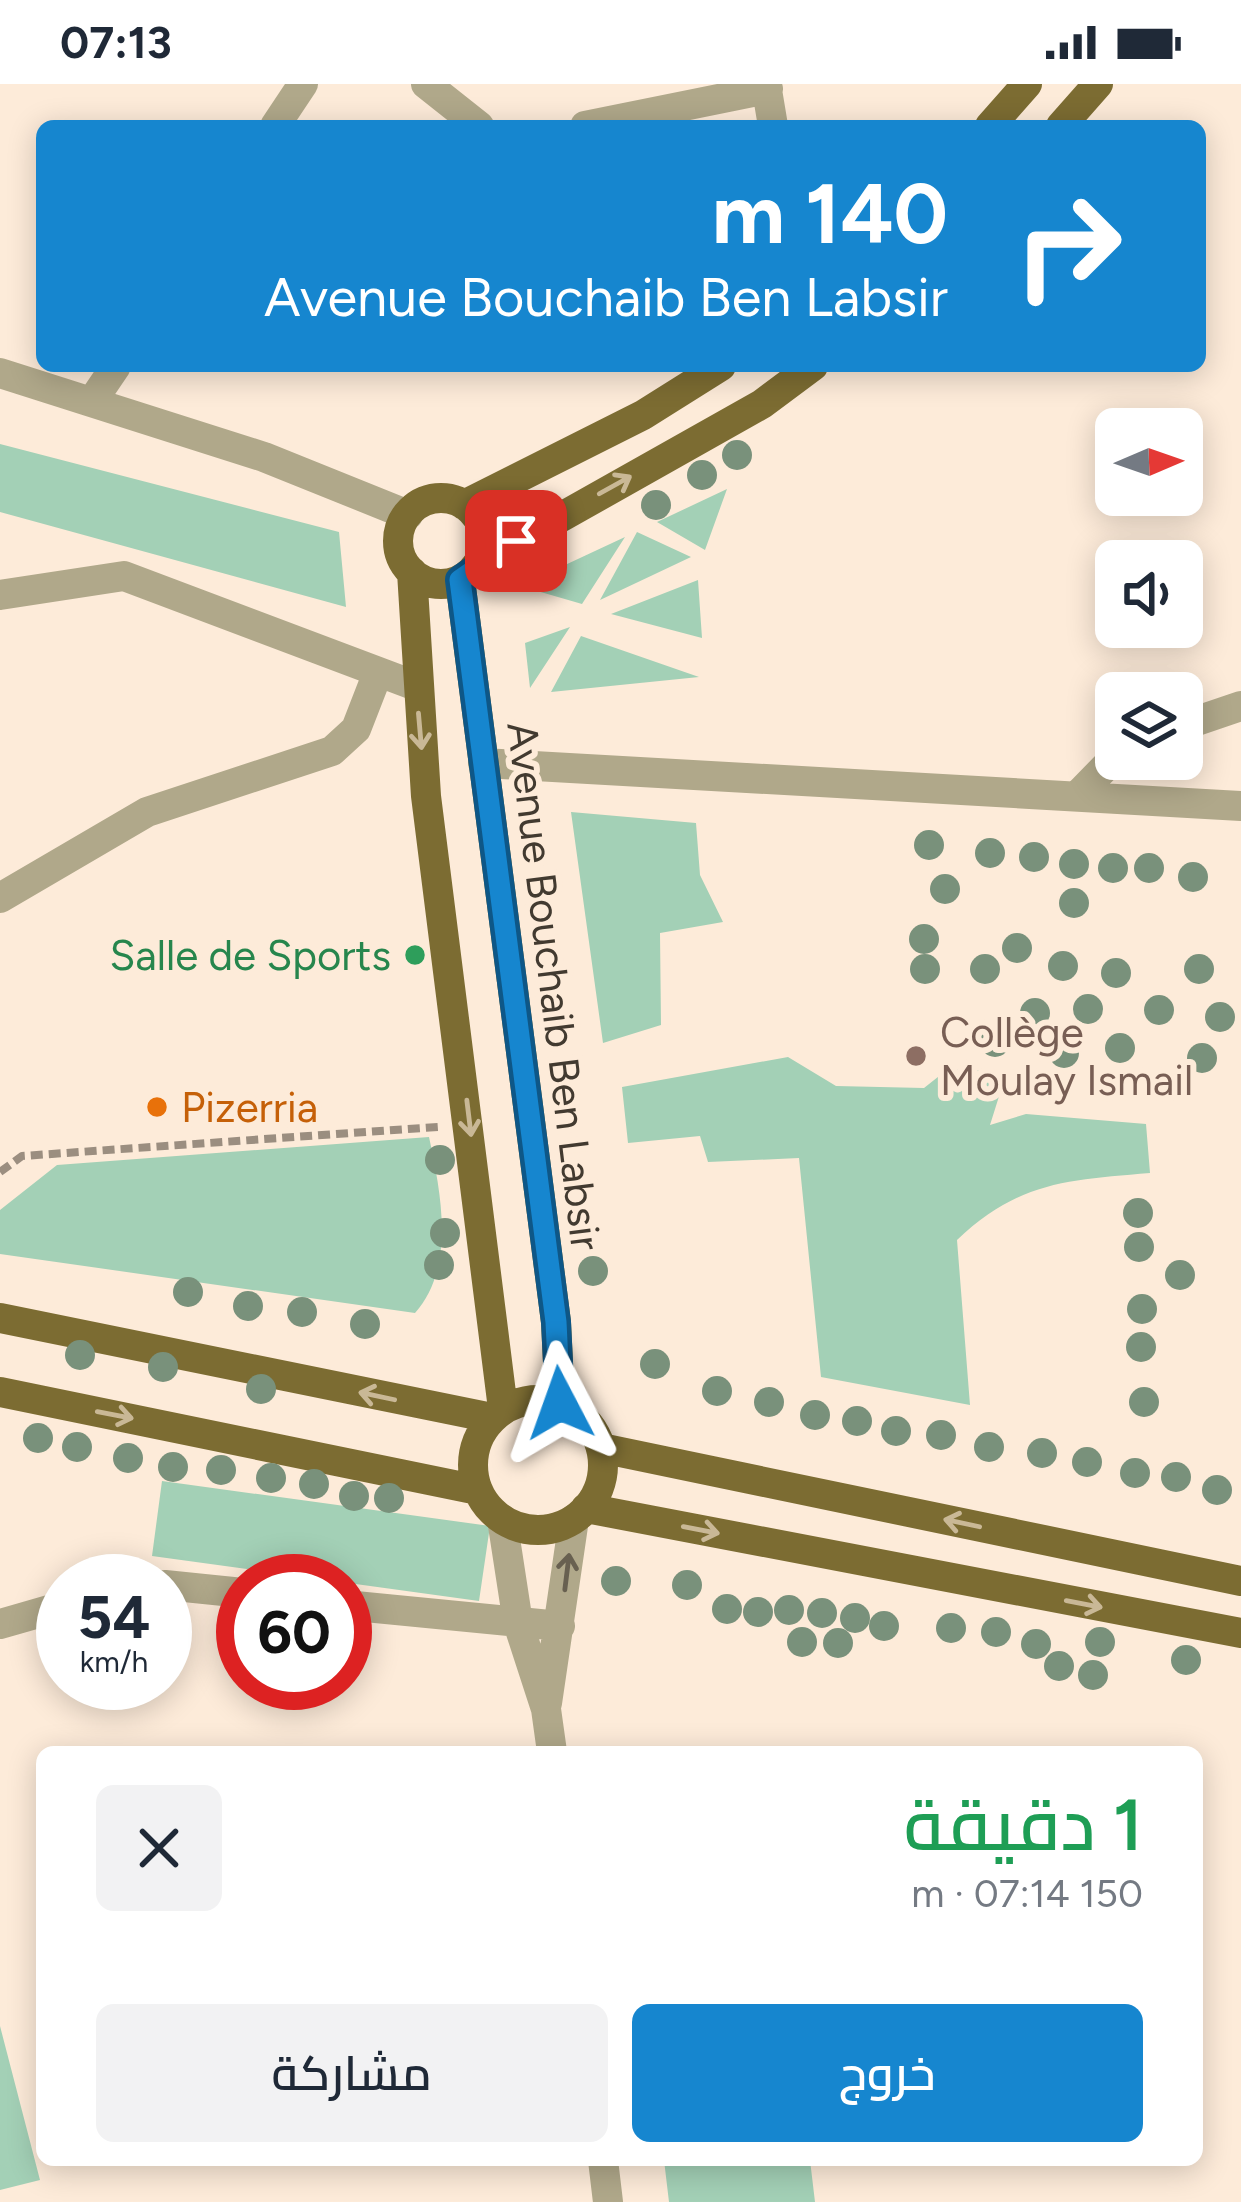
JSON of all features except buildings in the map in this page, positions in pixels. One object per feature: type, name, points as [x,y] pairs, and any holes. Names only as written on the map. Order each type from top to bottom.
[{"type":"main road","points":[[995,120],[1028,84]]},
{"type":"main road","points":[[1066,120],[1098,84]]},
{"type":"main road","points":[[497,1414],[470,1124],[416,686],[412,572],[399,548],[409,514],[437,499],[464,505],[643,416],[712,372]]},
{"type":"main road","points":[[412,572],[434,584],[469,572],[762,404],[805,372]]},
{"type":"main road","points":[[464,505],[483,532],[469,572]]},
{"type":"main road","name":"Avenue Bouchaib Ben Labsir","points":[[469,572],[482,763],[556,1322],[560,1403]]},
{"type":"main road","points":[[0,1318],[497,1414]]},
{"type":"main road","points":[[0,1392],[478,1490]]},
{"type":"main road","points":[[580,1514],[603,1470],[601,1448],[586,1421],[560,1403],[521,1401],[497,1414],[474,1452],[478,1490],[502,1520],[531,1530],[580,1514],[1241,1633]]},
{"type":"main road","points":[[601,1448],[1241,1581]]},
{"type":"street","points":[[279,120],[303,84]]},
{"type":"street","points":[[425,84],[471,120]]},
{"type":"street","points":[[612,120],[767,86],[772,120]]},
{"type":"street","points":[[93,400],[112,372]]},
{"type":"street","points":[[0,373],[319,476],[409,514]]},
{"type":"street","points":[[0,595],[124,576],[416,686]]},
{"type":"street","points":[[0,898],[147,812],[332,751],[356,729],[377,675]]},
{"type":"street","points":[[1203,719],[1241,706]]},
{"type":"street","points":[[482,763],[1241,806]]},
{"type":"street","points":[[1077,796],[1095,778]]},
{"type":"street","points":[[546,1709],[580,1514]]},
{"type":"street","points":[[502,1520],[518,1623],[546,1709],[551,1746]]},
{"type":"street","points":[[372,1608],[560,1626]]},
{"type":"street","points":[[0,1624],[36,1614]]},
{"type":"street","points":[[604,2166],[608,2202]]},
{"type":"path","points":[[0,1172],[22,1156],[470,1124]]},
{"type":"green space","points":[[0,444],[339,532],[346,607],[0,512]]},
{"type":"green space","points":[[727,489],[705,550],[657,522]]},
{"type":"green space","points":[[637,532],[691,557],[600,600]]},
{"type":"green space","points":[[625,537],[582,604],[520,586]]},
{"type":"green space","points":[[698,580],[702,638],[611,614]]},
{"type":"green space","points":[[570,627],[530,688],[525,643]]},
{"type":"green space","points":[[581,636],[699,677],[551,692]]},
{"type":"green space","points":[[571,812],[696,823],[700,875],[723,922],[660,933],[661,1025],[603,1043]]},
{"type":"green space","points":[[788,1057],[836,1086],[924,1088],[948,1069],[992,1071],[1001,1090],[990,1125],[1026,1114],[1146,1124],[1150,1173],[1046,1187],[1002,1206],[957,1240],[970,1405],[821,1377],[799,1158],[708,1162],[700,1136],[628,1143],[622,1087]]},
{"type":"green space","points":[[429,1137],[441,1205],[441,1252],[428,1295],[415,1313],[0,1254],[0,1210],[57,1165]]},
{"type":"green space","points":[[162,1481],[490,1526],[479,1601],[372,1586],[372,1554],[216,1554],[216,1565],[192,1562],[192,1554],[152,1554]]},
{"type":"green space","points":[[0,2026],[40,2180],[0,2190]]},
{"type":"green space","points":[[665,2166],[811,2166],[815,2202],[669,2202]]},
{"type":"place","name":"Salle de Sports","points":[[415,955]]},
{"type":"place","name":"Collège Moulay Ismail","points":[[916,1056]]},
{"type":"place","name":"Pizerria","points":[[157,1107]]},
{"type":"route","points":[[516,541],[460,580],[556,1322],[560,1403]]}]
